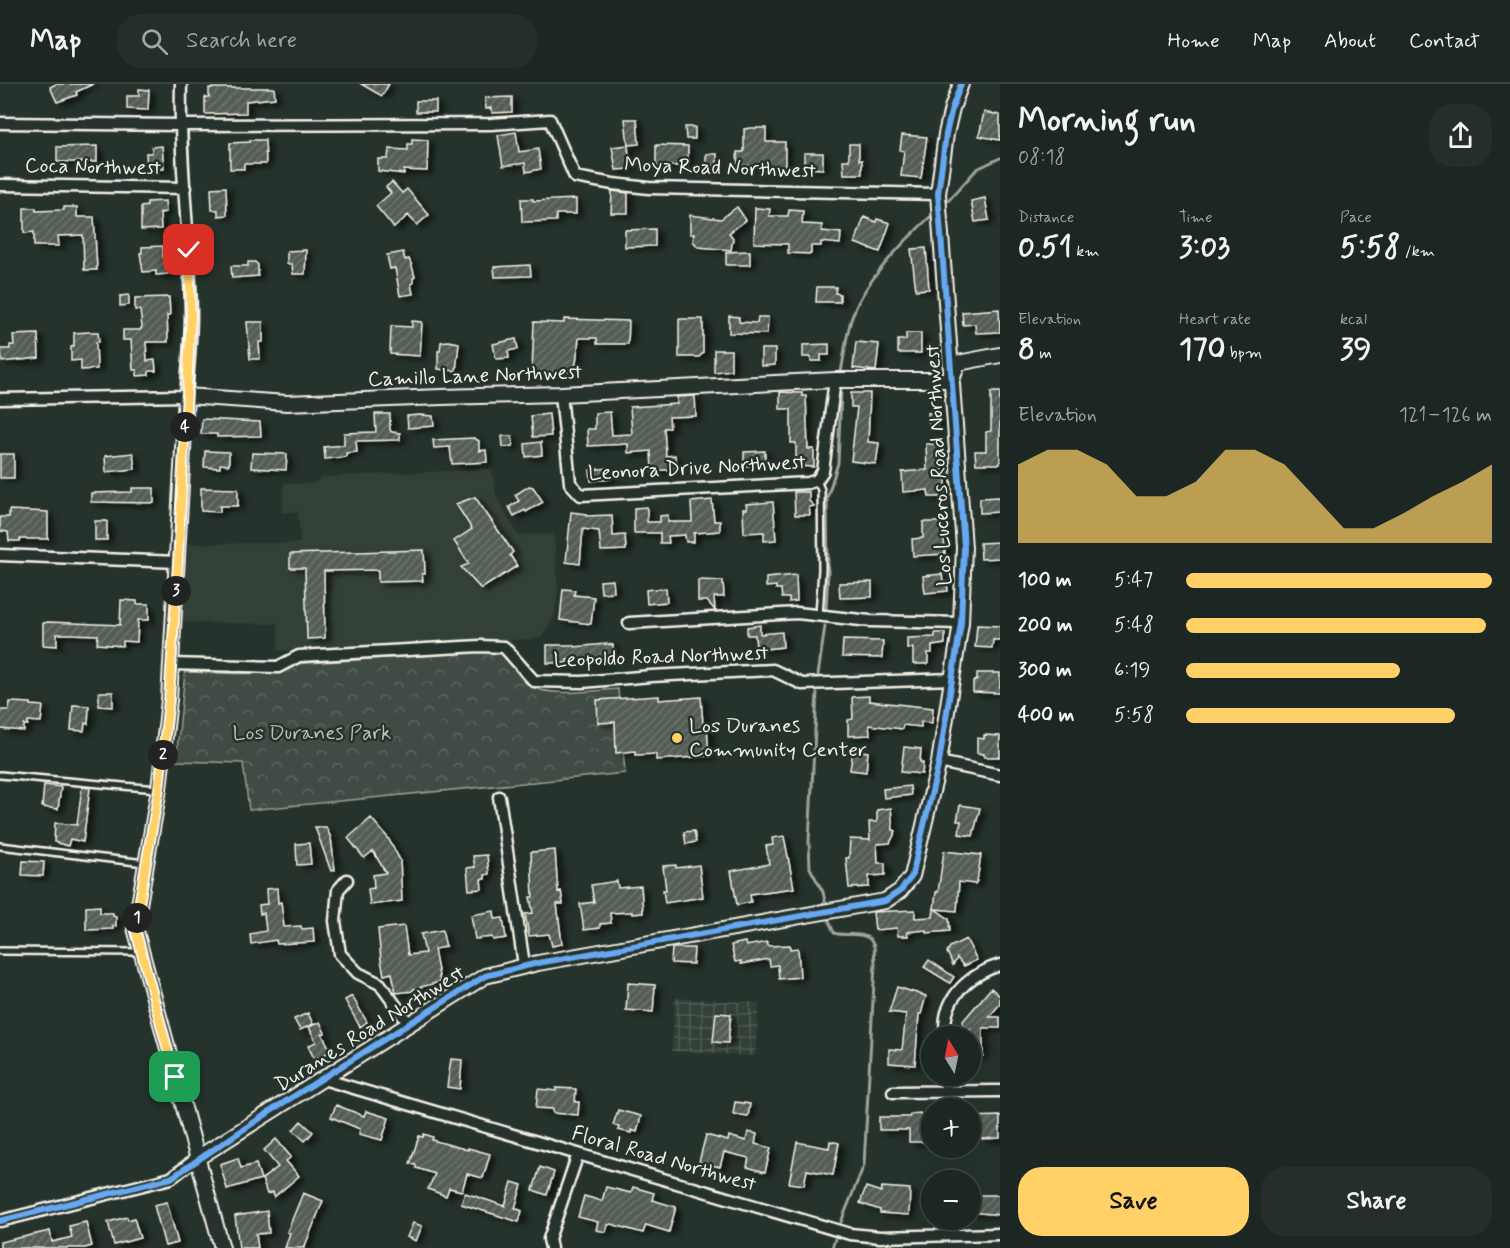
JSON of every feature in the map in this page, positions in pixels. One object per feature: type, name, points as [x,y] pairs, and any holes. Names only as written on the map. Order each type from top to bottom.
[{"type":"street","points":[[181,84],[180,125],[191,315],[178,562],[159,789],[135,928],[222,1248]]},
{"type":"street","name":"Los Luceros Road Northwest","points":[[885,901],[900,891],[912,876],[939,762],[961,623],[964,547],[938,194],[946,134],[961,84]]},
{"type":"street","name":"Moya Road Northwest","points":[[0,123],[491,124],[550,120],[575,177],[649,188],[938,194]]},
{"type":"street","name":"Coca Northwest","points":[[0,185],[185,188]]},
{"type":"street","points":[[952,380],[958,363],[1000,355]]},
{"type":"street","name":"Camillo Lane Northwest","points":[[0,399],[186,396],[286,404],[561,394],[835,380],[952,380]]},
{"type":"street","name":"Leonora Drive Northwest","points":[[561,394],[570,483],[581,495],[785,485],[817,480],[823,471],[835,380]]},
{"type":"street","points":[[0,555],[178,562]]},
{"type":"street","points":[[629,623],[797,613],[870,621],[961,623]]},
{"type":"street","name":"Leopoldo Road Northwest","points":[[171,664],[278,667],[299,656],[480,646],[504,647],[534,681],[582,682],[773,670],[802,684],[953,679]]},
{"type":"street","points":[[939,762],[1000,775]]},
{"type":"street","points":[[499,797],[524,965]]},
{"type":"street","points":[[347,880],[338,890],[335,921],[340,954],[358,973],[380,984],[409,1024]]},
{"type":"street","name":"Duranes Road Northwest","points":[[0,1221],[171,1178],[196,1159],[485,976],[524,965],[885,901]]},
{"type":"street","points":[[946,1026],[946,1016],[954,995],[978,973],[1000,965]]},
{"type":"street","name":"Floral Road Northwest","points":[[322,1079],[850,1234],[880,1237],[1000,1234]]},
{"type":"street","points":[[946,1086],[946,1092]]},
{"type":"street","points":[[893,1092],[1000,1091]]},
{"type":"street","points":[[551,1248],[549,1239],[578,1154]]},
{"type":"lane","points":[[817,480],[821,490],[822,569],[819,616]]},
{"type":"lane","points":[[0,775],[159,789]]},
{"type":"lane","points":[[0,846],[145,863]]},
{"type":"lane","points":[[0,951],[141,952]]},
{"type":"shaded area","points":[[492,469],[496,495],[518,535],[554,534],[558,588],[555,616],[541,638],[459,644],[278,651],[278,624],[182,622],[188,544],[300,543],[298,511],[282,513],[284,483],[313,484],[322,477]]},
{"type":"shaded area","points":[[675,998],[759,1003],[755,1056],[672,1051]]},
{"type":"green space","name":"Los Duranes Park","points":[[494,651],[507,658],[525,682],[539,690],[585,692],[618,689],[625,773],[249,810],[243,763],[176,761],[185,672],[254,673],[280,669],[292,664]]},
{"type":"building","points":[[56,84],[93,84],[76,92],[77,95],[57,102],[50,87]]},
{"type":"building","points":[[361,84],[389,84],[382,96]]},
{"type":"building","points":[[209,88],[274,88],[275,98],[246,101],[246,113],[205,114],[205,97],[209,97]]},
{"type":"building","points":[[139,89],[149,90],[148,110],[127,109],[127,96],[139,96]]},
{"type":"building","points":[[512,97],[512,112],[492,113],[491,108],[486,109],[485,98]]},
{"type":"building","points":[[416,101],[436,101],[436,112],[416,112]]},
{"type":"building","points":[[984,112],[1000,115],[1000,140],[979,136]]},
{"type":"building","points":[[625,119],[637,119],[639,144],[628,145]]},
{"type":"building","points":[[685,127],[695,127],[695,139],[686,139]]},
{"type":"building","points":[[766,128],[766,142],[785,142],[785,167],[758,169],[758,166],[738,166],[737,152],[744,152],[744,129]]},
{"type":"building","points":[[516,132],[519,152],[538,149],[541,169],[526,172],[525,163],[503,166],[498,135]]},
{"type":"building","points":[[902,135],[927,137],[921,178],[901,176],[904,151],[900,150]]},
{"type":"building","points":[[412,139],[428,140],[427,171],[404,170],[404,174],[378,171],[378,159],[388,159],[389,149],[408,150],[408,144],[412,144]]},
{"type":"building","points":[[250,140],[265,140],[266,164],[244,164],[244,169],[230,169],[230,143],[250,142]]},
{"type":"building","points":[[849,144],[859,144],[862,174],[844,174],[843,160],[849,160]]},
{"type":"building","points":[[628,145],[630,169],[616,170],[612,147]]},
{"type":"building","points":[[656,145],[688,146],[688,166],[656,166]]},
{"type":"building","points":[[97,146],[97,162],[57,162],[57,147]]},
{"type":"building","points":[[162,146],[164,169],[147,170],[146,153],[152,153],[152,147]]},
{"type":"building","points":[[804,153],[823,153],[823,169],[804,168]]},
{"type":"building","points":[[706,154],[717,154],[717,166],[706,165]]},
{"type":"building","points":[[392,182],[402,193],[407,189],[429,215],[417,225],[408,215],[394,228],[376,206],[391,193],[386,187]]},
{"type":"building","points":[[226,187],[227,215],[218,216],[218,210],[212,210],[211,188]]},
{"type":"building","points":[[612,191],[628,193],[628,213],[611,213]]},
{"type":"building","points":[[985,198],[989,220],[975,222],[971,201]]},
{"type":"building","points":[[521,199],[533,199],[533,201],[576,199],[576,214],[556,214],[556,221],[522,222]]},
{"type":"building","points":[[165,201],[166,212],[160,213],[161,229],[141,230],[141,207],[147,206],[147,202]]},
{"type":"building","points":[[64,207],[77,207],[77,217],[94,217],[97,270],[84,270],[83,235],[58,236],[59,246],[34,246],[34,232],[24,233],[24,208],[36,208],[36,211],[64,210]]},
{"type":"building","points":[[737,207],[746,220],[729,233],[733,238],[731,250],[698,247],[693,241],[694,234],[690,234],[690,215],[721,219]]},
{"type":"building","points":[[755,208],[770,209],[769,216],[788,216],[789,210],[803,211],[802,224],[822,225],[822,231],[841,233],[840,244],[821,242],[821,246],[811,246],[811,254],[788,253],[788,244],[754,243]]},
{"type":"building","points":[[864,217],[876,222],[877,219],[890,223],[880,252],[855,243]]},
{"type":"building","points":[[655,229],[655,246],[625,247],[625,230]]},
{"type":"building","points":[[163,246],[163,257],[169,263],[168,274],[156,275],[156,271],[143,272],[140,253],[142,253],[142,247]]},
{"type":"building","points":[[926,248],[929,289],[916,290],[911,249]]},
{"type":"building","points":[[306,250],[305,274],[293,274],[292,264],[287,264],[287,251]]},
{"type":"building","points":[[750,251],[750,265],[726,265],[726,252]]},
{"type":"building","points":[[403,252],[405,260],[409,259],[415,277],[411,284],[413,294],[400,296],[395,268],[390,269],[387,255]]},
{"type":"building","points":[[248,262],[255,262],[258,265],[258,276],[232,278],[231,266],[248,266]]},
{"type":"building","points":[[530,265],[531,276],[495,277],[494,267]]},
{"type":"building","points":[[817,287],[836,287],[835,293],[840,294],[840,302],[816,302]]},
{"type":"building","points":[[129,295],[129,305],[120,306],[120,296]]},
{"type":"building","points":[[169,297],[168,342],[146,342],[147,361],[155,360],[156,371],[149,371],[149,375],[137,376],[137,370],[133,370],[131,340],[123,340],[123,330],[140,330],[142,327],[140,310],[135,310],[135,298]]},
{"type":"building","points":[[999,309],[1000,332],[976,333],[975,324],[963,325],[962,312]]},
{"type":"building","points":[[729,316],[739,317],[739,322],[757,323],[758,317],[768,317],[767,334],[729,333]]},
{"type":"building","points":[[564,319],[629,321],[628,344],[597,344],[597,338],[579,338],[575,372],[532,372],[534,322],[564,323]]},
{"type":"building","points":[[679,319],[703,319],[703,353],[699,357],[679,357]]},
{"type":"building","points":[[412,321],[422,322],[420,356],[390,354],[391,326],[412,327]]},
{"type":"building","points":[[247,322],[263,322],[263,342],[259,342],[260,359],[250,359]]},
{"type":"building","points":[[98,332],[97,369],[81,370],[81,360],[71,361],[74,333]]},
{"type":"building","points":[[906,333],[921,333],[921,353],[898,353],[898,340],[906,340]]},
{"type":"building","points":[[38,334],[39,358],[2,362],[1,349],[10,349],[10,345],[14,345],[13,335]]},
{"type":"building","points":[[516,339],[518,349],[508,351],[509,358],[496,359],[493,344]]},
{"type":"building","points":[[441,342],[459,343],[456,371],[438,369],[438,351],[440,351]]},
{"type":"building","points":[[856,342],[879,344],[876,371],[853,368]]},
{"type":"building","points":[[829,344],[829,355],[821,355],[821,361],[811,361],[811,357],[803,357],[803,345]]},
{"type":"building","points":[[761,349],[775,349],[775,365],[761,366]]},
{"type":"building","points":[[714,350],[731,350],[731,370],[714,372]]},
{"type":"building","points":[[780,392],[802,393],[802,396],[806,396],[808,449],[814,449],[814,467],[796,466],[796,443],[791,443],[791,409],[780,409]]},
{"type":"building","points":[[991,392],[1000,392],[1000,464],[976,464],[975,451],[986,451],[986,432],[991,431]]},
{"type":"building","points":[[851,393],[870,393],[868,442],[879,443],[876,464],[851,461],[857,407],[851,407]]},
{"type":"building","points":[[695,396],[696,416],[669,417],[670,428],[664,428],[666,456],[675,455],[676,469],[652,471],[651,451],[628,453],[628,444],[588,446],[587,429],[595,429],[595,413],[610,412],[612,435],[632,434],[630,407],[677,404],[677,397]]},
{"type":"building","points":[[937,412],[938,427],[930,428],[928,413]]},
{"type":"building","points":[[375,414],[390,414],[390,430],[400,433],[400,440],[356,441],[357,452],[346,453],[346,457],[325,459],[324,447],[344,445],[344,433],[376,432]]},
{"type":"building","points":[[549,414],[551,436],[533,437],[531,416]]},
{"type":"building","points":[[407,416],[433,416],[434,426],[408,428]]},
{"type":"building","points":[[202,419],[260,422],[261,436],[217,437],[217,434],[201,434]]},
{"type":"building","points":[[502,436],[512,436],[513,446],[503,447]]},
{"type":"building","points":[[474,438],[479,441],[479,451],[486,450],[487,462],[452,464],[450,447],[434,448],[433,440]]},
{"type":"building","points":[[541,442],[542,455],[526,457],[525,444]]},
{"type":"building","points":[[926,444],[942,444],[946,497],[929,497],[928,490],[903,492],[902,472],[927,470]]},
{"type":"building","points":[[205,451],[229,452],[229,465],[220,464],[220,468],[204,467]]},
{"type":"building","points":[[765,451],[765,465],[744,466],[744,452]]},
{"type":"building","points":[[133,453],[135,469],[106,472],[105,456]]},
{"type":"building","points":[[252,453],[287,454],[286,470],[251,468]]},
{"type":"building","points":[[0,454],[14,454],[14,478],[0,478]]},
{"type":"building","points":[[610,468],[611,479],[591,481],[590,470]]},
{"type":"building","points":[[529,486],[533,487],[543,502],[514,516],[509,507],[519,501],[515,495]]},
{"type":"building","points":[[132,488],[154,488],[154,503],[91,502],[91,493],[132,492]]},
{"type":"building","points":[[201,488],[238,489],[238,506],[220,506],[220,512],[201,511]]},
{"type":"building","points":[[794,492],[809,492],[809,501],[814,506],[809,507],[810,515],[795,515]]},
{"type":"building","points":[[475,497],[513,552],[510,555],[517,566],[481,589],[461,567],[469,564],[454,541],[472,529],[456,504]]},
{"type":"building","points":[[1000,497],[1000,512],[980,513],[980,498]]},
{"type":"building","points":[[712,500],[714,521],[720,521],[720,531],[694,533],[694,542],[686,542],[685,535],[668,536],[669,543],[660,543],[660,533],[634,533],[634,508],[647,507],[647,522],[660,522],[660,516],[668,515],[668,522],[692,522],[691,502]]},
{"type":"building","points":[[773,502],[776,540],[764,541],[764,532],[744,533],[743,509],[747,509],[746,504]]},
{"type":"building","points":[[9,510],[48,512],[48,539],[9,541],[8,532],[0,531],[0,517],[9,517]]},
{"type":"building","points":[[571,512],[586,514],[586,516],[612,515],[613,536],[625,535],[626,550],[601,551],[599,531],[583,529],[580,564],[566,562]]},
{"type":"building","points":[[95,521],[107,521],[107,540],[95,540]]},
{"type":"building","points":[[923,522],[943,522],[945,554],[913,556],[912,539],[923,538]]},
{"type":"building","points":[[1000,542],[1000,558],[981,559],[980,543]]},
{"type":"building","points":[[424,550],[423,581],[378,582],[378,570],[324,571],[325,638],[307,639],[305,568],[290,568],[290,554]]},
{"type":"building","points":[[942,574],[943,582],[947,582],[948,591],[925,593],[923,576]]},
{"type":"building","points":[[796,575],[797,601],[789,602],[789,598],[782,598],[781,589],[776,589],[776,586],[766,587],[766,578]]},
{"type":"building","points":[[613,580],[614,592],[601,593],[600,581]]},
{"type":"building","points":[[698,580],[723,581],[724,597],[714,597],[715,610],[707,601],[698,601]]},
{"type":"building","points":[[872,582],[872,597],[840,598],[839,583]]},
{"type":"building","points":[[666,588],[667,602],[647,604],[646,590]]},
{"type":"building","points":[[563,589],[575,590],[574,595],[594,597],[591,624],[560,620]]},
{"type":"building","points":[[121,600],[149,604],[149,620],[138,620],[137,642],[123,641],[123,646],[97,644],[98,635],[57,634],[57,646],[43,645],[43,623],[120,625]]},
{"type":"building","points":[[760,625],[760,634],[782,632],[783,647],[756,650],[755,635],[747,635],[747,627]]},
{"type":"building","points":[[977,625],[1000,626],[1000,638],[993,640],[992,648],[975,647]]},
{"type":"building","points":[[935,633],[945,633],[945,644],[932,646],[932,653],[928,653],[928,664],[913,664],[913,648],[907,649],[907,638],[935,637]]},
{"type":"building","points":[[843,640],[883,641],[882,658],[842,657]]},
{"type":"building","points":[[547,645],[574,645],[574,647],[613,645],[614,658],[607,658],[608,661],[597,662],[596,659],[547,663]]},
{"type":"building","points":[[977,673],[1000,673],[1000,693],[973,692],[973,682],[977,680]]},
{"type":"building","points":[[99,692],[113,692],[113,707],[99,706]]},
{"type":"building","points":[[659,696],[659,700],[701,697],[703,725],[707,725],[709,756],[656,760],[656,754],[635,755],[635,751],[616,753],[615,722],[598,723],[597,700]]},
{"type":"building","points":[[869,696],[869,701],[933,708],[932,723],[921,722],[921,727],[903,725],[902,729],[869,725],[870,735],[848,736],[848,720],[853,719],[852,697]]},
{"type":"building","points":[[10,702],[43,706],[41,722],[28,721],[28,725],[24,725],[24,731],[0,729],[0,710],[9,710]]},
{"type":"building","points":[[73,705],[89,706],[88,724],[85,723],[84,731],[71,730]]},
{"type":"building","points":[[984,735],[1000,736],[1000,757],[984,757],[984,754],[977,753],[977,738],[984,739]]},
{"type":"building","points":[[904,747],[921,749],[922,774],[901,772]]},
{"type":"building","points":[[853,750],[868,752],[866,772],[850,770]]},
{"type":"building","points":[[44,785],[61,787],[58,809],[42,807]]},
{"type":"building","points":[[910,786],[911,795],[884,798],[883,789]]},
{"type":"building","points":[[82,787],[90,788],[83,842],[70,839],[68,846],[54,842],[55,823],[77,825]]},
{"type":"building","points":[[960,805],[980,808],[973,836],[959,834],[961,821],[957,821]]},
{"type":"building","points":[[891,808],[893,830],[896,831],[890,843],[877,844],[878,863],[885,863],[885,875],[869,876],[869,887],[849,888],[846,858],[849,858],[850,839],[870,840],[869,822],[877,822],[877,810]]},
{"type":"building","points":[[371,818],[388,838],[400,860],[402,901],[370,905],[368,889],[374,888],[373,875],[386,873],[373,851],[364,858],[348,838]]},
{"type":"building","points":[[315,827],[326,827],[331,838],[335,870],[331,871]]},
{"type":"building","points":[[694,831],[696,842],[686,844],[684,832]]},
{"type":"building","points":[[784,836],[794,888],[750,894],[751,902],[737,905],[731,871],[769,864],[766,846],[773,845],[772,838]]},
{"type":"building","points":[[309,843],[311,864],[297,865],[296,844]]},
{"type":"building","points":[[555,850],[558,892],[561,891],[563,904],[557,904],[562,944],[552,946],[549,934],[529,936],[525,914],[533,913],[530,897],[533,897],[531,852]]},
{"type":"building","points":[[944,851],[981,855],[975,884],[959,882],[957,911],[935,909],[949,919],[950,931],[926,933],[926,930],[907,932],[908,936],[898,936],[897,928],[875,930],[873,912],[915,910],[915,918],[933,917]]},
{"type":"building","points":[[487,855],[489,874],[485,875],[485,879],[481,879],[482,889],[469,890],[467,868],[475,867],[473,856]]},
{"type":"building","points":[[23,861],[44,862],[43,876],[22,875]]},
{"type":"building","points":[[676,865],[676,868],[699,865],[703,897],[665,903],[663,866]]},
{"type":"building","points":[[617,881],[618,888],[641,886],[643,913],[610,913],[611,923],[600,924],[600,928],[584,930],[580,904],[594,902],[591,885]]},
{"type":"building","points":[[277,888],[284,927],[313,928],[314,942],[277,944],[276,940],[251,944],[250,934],[266,931],[264,913],[260,914],[259,905],[267,904],[266,889]]},
{"type":"building","points":[[100,906],[100,913],[113,913],[116,917],[116,926],[113,926],[113,929],[86,930],[86,907]]},
{"type":"building","points":[[494,911],[495,919],[503,918],[506,938],[475,939],[471,915]]},
{"type":"building","points":[[404,926],[408,955],[425,953],[421,934],[442,930],[446,947],[434,949],[440,982],[413,989],[413,991],[396,993],[392,973],[384,975],[378,929]]},
{"type":"building","points":[[966,939],[977,960],[964,966],[957,958],[953,965],[947,952],[950,947]]},
{"type":"building","points":[[745,942],[746,946],[767,942],[768,946],[790,945],[790,949],[798,948],[800,977],[779,979],[778,965],[770,966],[769,959],[741,964],[741,961],[735,962],[731,945]]},
{"type":"building","points":[[672,948],[694,948],[693,964],[671,963]]},
{"type":"building","points":[[929,960],[954,977],[950,983],[924,967]]},
{"type":"building","points":[[628,983],[655,985],[653,1012],[626,1010]]},
{"type":"building","points":[[897,987],[926,996],[921,1014],[919,1014],[915,1065],[889,1063],[889,1049],[902,1050],[906,1014],[889,1012]]},
{"type":"building","points":[[991,988],[1000,996],[1000,1004],[989,1017],[1000,1017],[1000,1028],[983,1028],[983,1056],[981,1056],[981,1026],[963,1026],[963,1021]]},
{"type":"building","points":[[352,996],[367,1022],[360,1027],[345,1000]]},
{"type":"building","points":[[308,1013],[313,1024],[300,1030],[294,1019]]},
{"type":"building","points":[[716,1013],[731,1014],[728,1043],[713,1042]]},
{"type":"building","points":[[320,1022],[325,1033],[322,1034],[331,1051],[315,1060],[308,1046],[316,1042],[309,1027]]},
{"type":"building","points":[[451,1059],[462,1060],[460,1089],[447,1087]]},
{"type":"building","points":[[556,1088],[576,1089],[575,1102],[579,1102],[578,1115],[553,1113],[553,1109],[536,1108],[538,1089],[556,1091]]},
{"type":"building","points":[[735,1102],[750,1104],[748,1116],[733,1114]]},
{"type":"building","points":[[336,1105],[364,1116],[366,1111],[389,1118],[382,1140],[359,1134],[360,1129],[331,1117]]},
{"type":"building","points":[[618,1110],[641,1116],[637,1132],[618,1130],[619,1127],[613,1125]]},
{"type":"building","points":[[920,1113],[921,1142],[909,1142],[909,1130],[879,1130],[879,1117],[909,1117],[911,1114]]},
{"type":"building","points":[[1000,1116],[1000,1138],[982,1139],[981,1117]]},
{"type":"building","points":[[301,1121],[313,1132],[305,1141],[293,1130]]},
{"type":"building","points":[[748,1132],[757,1134],[755,1144],[771,1148],[765,1172],[747,1167],[749,1158],[724,1152],[720,1167],[699,1162],[706,1135],[728,1141],[729,1136],[746,1141]]},
{"type":"building","points":[[424,1134],[433,1137],[432,1140],[490,1154],[483,1178],[467,1174],[462,1191],[449,1188],[446,1196],[428,1189],[435,1174],[410,1164],[419,1136],[423,1137]]},
{"type":"building","points":[[276,1139],[291,1157],[286,1161],[299,1176],[274,1197],[273,1192],[267,1194],[262,1179],[278,1167],[264,1150]]},
{"type":"building","points":[[830,1141],[839,1143],[833,1175],[807,1170],[804,1185],[789,1183],[797,1142],[829,1148]]},
{"type":"building","points":[[238,1158],[241,1168],[256,1164],[261,1179],[227,1189],[220,1164]]},
{"type":"building","points":[[540,1167],[554,1172],[547,1195],[533,1190]]},
{"type":"building","points":[[512,1182],[522,1185],[515,1208],[522,1211],[519,1222],[461,1204],[465,1193],[505,1206]]},
{"type":"building","points":[[606,1187],[631,1193],[633,1187],[654,1193],[652,1200],[676,1207],[669,1232],[646,1225],[643,1233],[611,1224],[608,1225],[606,1232],[596,1230],[598,1222],[578,1217],[584,1196],[602,1201]]},
{"type":"building","points":[[866,1187],[881,1192],[882,1187],[910,1189],[909,1215],[880,1213],[880,1210],[860,1203]]},
{"type":"building","points":[[303,1193],[323,1201],[304,1248],[285,1248],[290,1233],[287,1232]]},
{"type":"building","points":[[981,1195],[1000,1195],[1000,1215],[981,1213]]},
{"type":"building","points":[[167,1202],[178,1243],[165,1246],[154,1205]]},
{"type":"building","points":[[267,1211],[269,1233],[256,1234],[258,1248],[239,1248],[235,1216]]},
{"type":"building","points":[[127,1217],[128,1220],[134,1218],[140,1238],[114,1245],[108,1222]]},
{"type":"building","points":[[86,1222],[92,1246],[85,1248],[0,1248],[0,1242],[50,1231],[52,1242],[72,1237],[69,1226]]},
{"type":"building","points":[[413,1223],[422,1226],[416,1241],[407,1237]]},
{"type":"waterway","points":[[948,201],[977,169],[1000,158]]},
{"type":"waterway","points":[[841,372],[849,326],[867,287],[887,261],[930,217]]},
{"type":"waterway","points":[[826,609],[827,498],[838,463],[841,390]]},
{"type":"waterway","points":[[818,675],[825,626]]},
{"type":"waterway","points":[[817,693],[809,841],[810,868],[823,892],[825,901]]},
{"type":"waterway","points":[[829,921],[834,933],[861,935],[870,939],[874,946],[875,964],[864,1165],[841,1222]]},
{"type":"waterway","points":[[832,1248],[835,1239]]},
{"type":"cycle path","points":[[0,1221],[171,1178],[283,1103],[485,976],[538,963],[885,901],[900,891],[912,876],[939,762],[961,623],[964,547],[938,194],[946,134],[961,84]]},
{"type":"place","name":"Los Duranes Community Center","points":[[677,738]]},
{"type":"route","points":[[175,1077],[135,928],[159,789],[169,700],[191,315],[189,250]]}]
